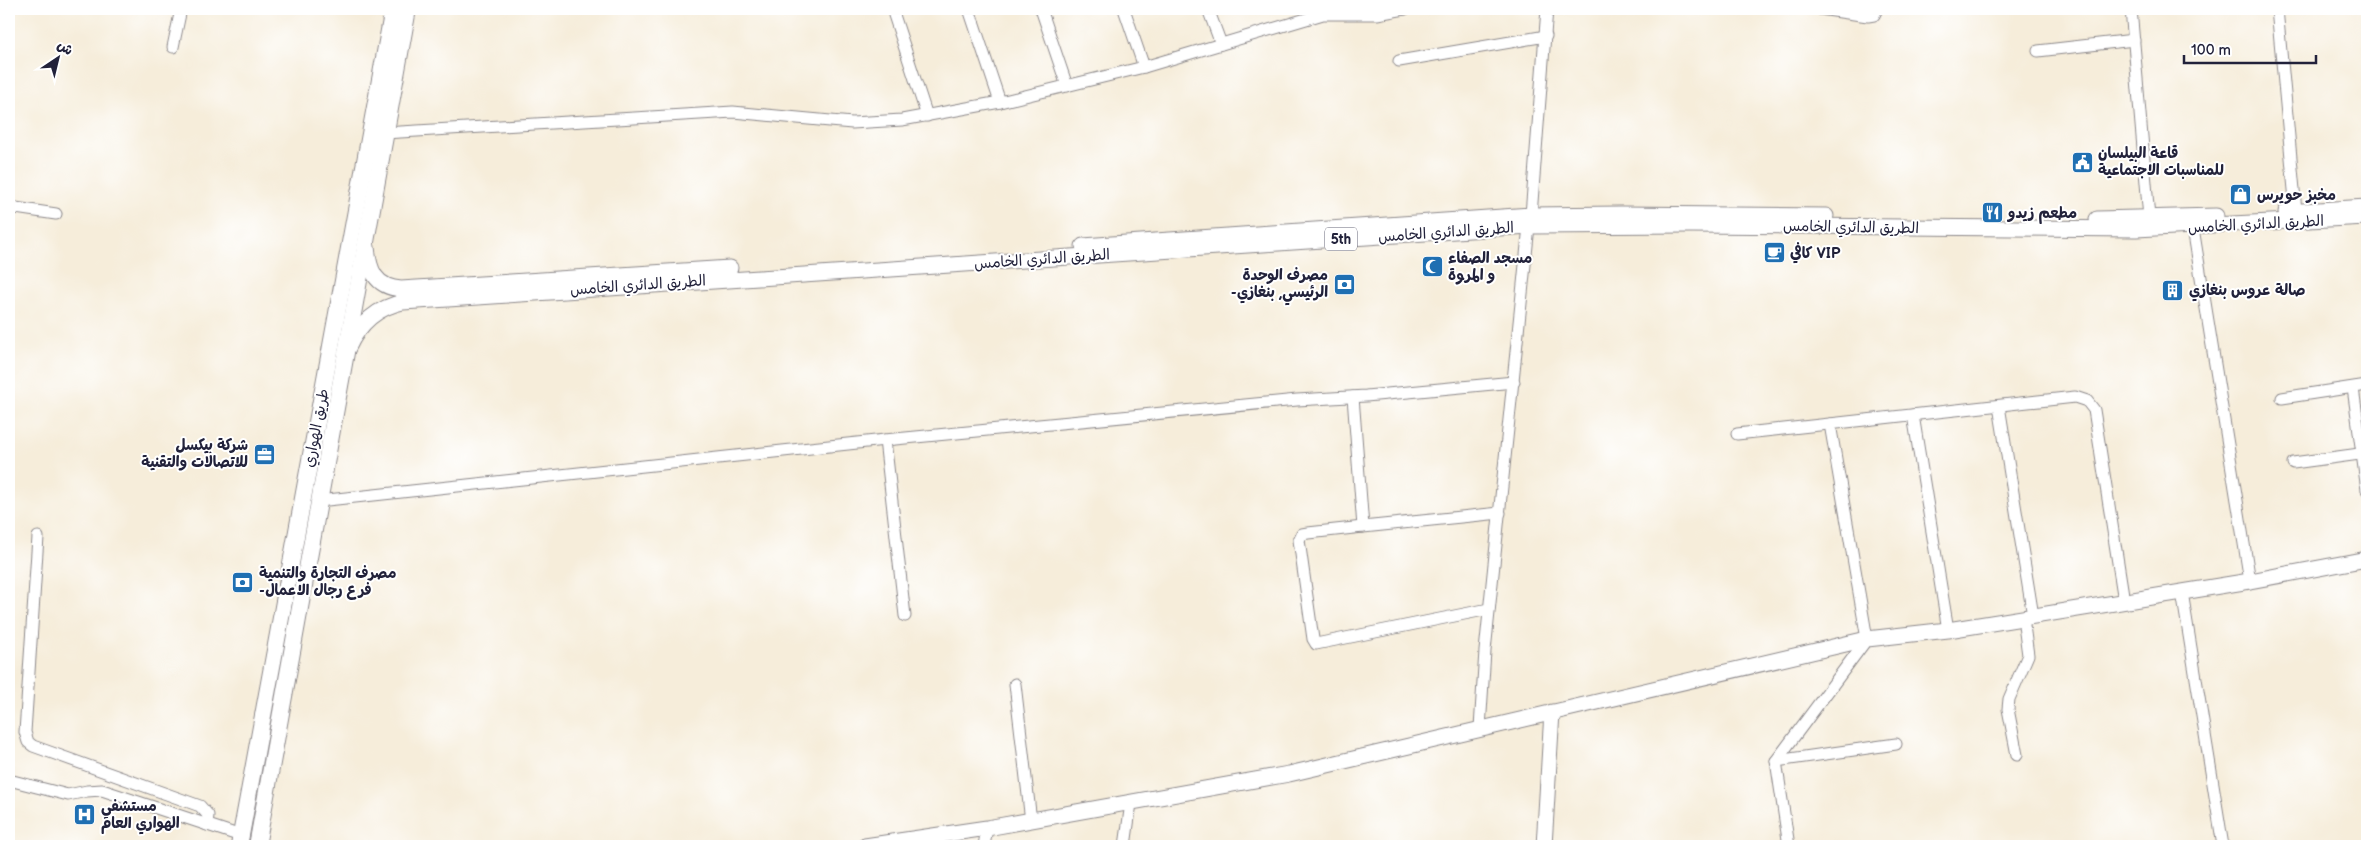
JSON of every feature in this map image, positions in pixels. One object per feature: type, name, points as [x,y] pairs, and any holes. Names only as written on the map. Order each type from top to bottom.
[{"type":"highway","name":"طريق الهواري","points":[[257,846],[297,578],[393,9]]},
{"type":"highway","name":"طريق الهواري","points":[[240,841],[297,578],[318,501],[408,9]]},
{"type":"main road","name":"الطريق الدائري الخامس","points":[[1530,220],[1689,225],[2128,230],[2193,228],[2327,215],[2367,207]]},
{"type":"main road","name":"الطريق الدائري الخامس","points":[[366,236],[370,268],[375,278],[388,287],[401,290],[827,267],[1621,214],[1932,218],[2148,218],[2296,211],[2367,218]]},
{"type":"main road","name":"الطريق الدائري الخامس","points":[[345,359],[352,340],[363,324],[386,307],[403,302],[827,267]]},
{"type":"main road","points":[[865,846],[1031,821],[1289,774],[1867,639],[1948,630],[2367,560]]},
{"type":"main road","points":[[1544,846],[1552,712]]},
{"type":"street","points":[[173,47],[181,9]]},
{"type":"street","points":[[892,9],[927,116]]},
{"type":"street","points":[[969,9],[1000,102]]},
{"type":"street","points":[[1041,9],[1067,86]]},
{"type":"street","points":[[1124,9],[1144,67]]},
{"type":"street","points":[[1208,9],[1221,44]]},
{"type":"street","points":[[384,133],[723,112],[852,123],[902,120],[1000,102],[1144,67],[1324,14],[1377,14],[1404,9]]},
{"type":"street","points":[[1480,728],[1489,609],[1530,220],[1547,9]]},
{"type":"street","points":[[1820,9],[1868,16],[1874,15],[1877,9]]},
{"type":"street","points":[[2131,9],[2148,218]]},
{"type":"street","points":[[2277,9],[2296,211]]},
{"type":"street","points":[[1399,61],[1546,36]]},
{"type":"street","points":[[2038,51],[2134,40]]},
{"type":"street","points":[[9,206],[56,214]]},
{"type":"street","points":[[2193,228],[2250,581]]},
{"type":"street","points":[[318,501],[885,440],[1297,400],[1353,397],[1514,382]]},
{"type":"street","points":[[2282,398],[2367,385]]},
{"type":"street","points":[[2353,388],[2365,453],[2367,490]]},
{"type":"street","points":[[1353,397],[1363,527]]},
{"type":"street","points":[[1737,434],[2075,397],[2087,400],[2094,410],[2124,601]]},
{"type":"street","points":[[1999,406],[2028,617],[2028,655],[2009,699],[2008,709],[2017,755]]},
{"type":"street","points":[[1913,415],[1948,630]]},
{"type":"street","points":[[1789,846],[1776,760],[1867,639],[1830,424]]},
{"type":"street","points":[[885,440],[905,616]]},
{"type":"street","points":[[2293,463],[2365,453]]},
{"type":"street","points":[[1489,609],[1316,644],[1313,639],[1299,540],[1302,534],[1500,513]]},
{"type":"street","points":[[38,537],[25,732],[28,742],[33,746],[200,806],[208,815],[208,825]]},
{"type":"street","points":[[2182,592],[2223,846]]},
{"type":"street","points":[[1015,684],[1031,821]]},
{"type":"street","points":[[1776,760],[1896,744]]},
{"type":"street","points":[[9,780],[68,795],[102,790],[208,825],[240,841]]},
{"type":"street","points":[[1125,846],[1130,803]]},
{"type":"street","points":[[984,846],[987,828]]},
{"type":"place","name":"قاعة البيلسان للمناسبات الاجتماعية","points":[[2082,162]]},
{"type":"place","name":"مخبز حويرس","points":[[2241,195]]},
{"type":"place","name":"مطعم زيدو","points":[[1992,213]]},
{"type":"place","name":"كافي VIP","points":[[1774,253]]},
{"type":"place","name":"مسجد الصفاء و المروة","points":[[1432,267]]},
{"type":"place","name":"مصرف الوحدة -الرئيسي, بنغازي","points":[[1344,284]]},
{"type":"place","name":"صالة عروس بنغازي","points":[[2173,290]]},
{"type":"place","name":"شركة بيكسل للاتصالات والتقنية","points":[[264,454]]},
{"type":"place","name":"مصرف التجارة والتنمية -فرع رجال الاعمال","points":[[243,582]]},
{"type":"place","name":"مستشفي الهواري العام","points":[[85,815]]}]
